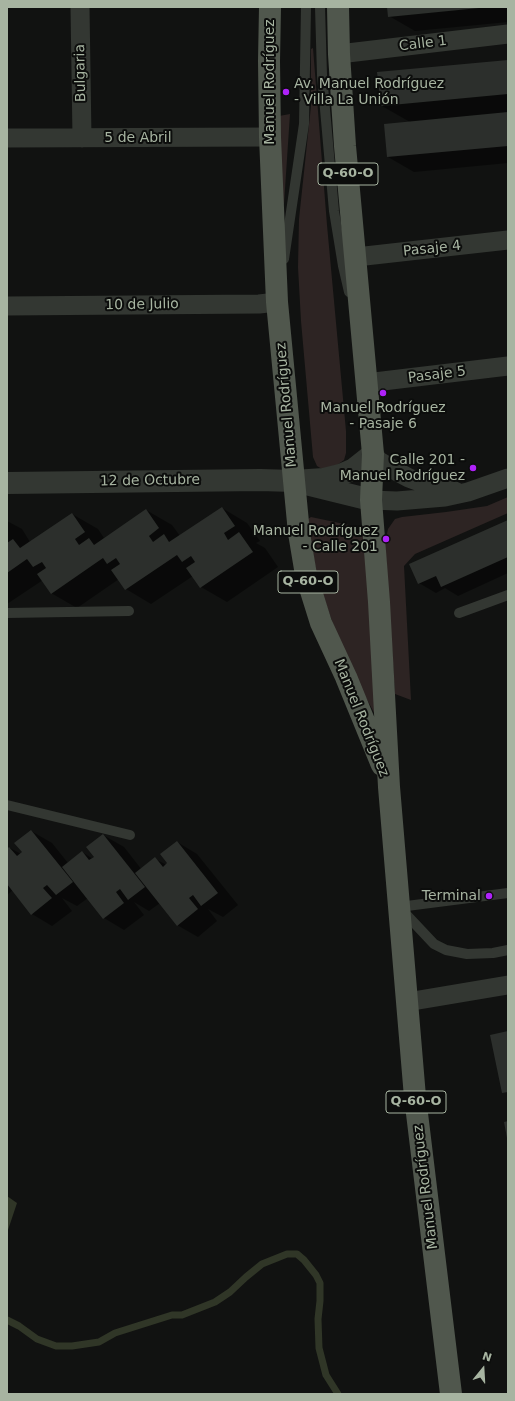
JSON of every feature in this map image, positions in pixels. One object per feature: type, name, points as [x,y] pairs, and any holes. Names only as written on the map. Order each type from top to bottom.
[{"type":"main road","name":"Manuel Rodríguez","points":[[270,7],[270,137],[277,302],[302,553],[320,622],[346,677],[374,744],[389,787]]},
{"type":"main road","name":"Manuel Rodríguez","points":[[338,7],[339,54],[345,146],[373,454],[371,500],[380,609],[389,787],[406,1002],[421,1150],[451,1394]]},
{"type":"street","name":"Bulgaria","points":[[80,7],[82,138]]},
{"type":"street","name":"Calle 1","points":[[339,54],[508,34]]},
{"type":"street","name":"5 de Abril","points":[[7,138],[270,137]]},
{"type":"street","name":"Pasaje 4","points":[[356,257],[508,240]]},
{"type":"street","name":"10 de Julio","points":[[7,306],[259,304],[277,302]]},
{"type":"street","name":"Pasaje 5","points":[[366,383],[508,366]]},
{"type":"street","name":"12 de Octubre","points":[[7,482],[294,481],[324,479],[340,475],[354,469],[373,454],[379,461],[409,478],[448,490],[468,492]]},
{"type":"street","name":"12 de Octubre","points":[[294,481],[371,500],[397,501],[446,497],[468,492],[508,478]]},
{"type":"street","points":[[406,1002],[508,985]]},
{"type":"lane","points":[[277,302],[292,212],[304,124],[306,7]]},
{"type":"lane","points":[[320,7],[322,75],[334,211],[343,266],[362,340]]},
{"type":"lane","points":[[460,613],[508,595]]},
{"type":"lane","points":[[7,613],[129,611]]},
{"type":"lane","points":[[7,805],[130,835]]},
{"type":"lane","points":[[399,907],[508,893]]},
{"type":"lane","points":[[399,907],[434,944],[446,950],[468,954],[493,953],[508,950]]},
{"type":"shaded area","points":[[313,48],[327,225],[346,431],[346,453],[344,460],[337,465],[322,469],[317,466],[313,457],[301,321],[298,267],[299,219],[311,106],[311,49]]},
{"type":"shaded area","points":[[290,114],[284,204],[282,204],[279,116]]},
{"type":"shaded area","points":[[508,497],[508,513],[415,554],[404,566],[411,700],[395,694],[385,543],[388,529],[395,519],[402,517],[487,506]]},
{"type":"shaded area","points":[[311,517],[368,529],[377,718],[347,663],[317,579],[308,519]]},
{"type":"shaded area","points":[[7,1196],[17,1203],[7,1233]]},
{"type":"building","points":[[387,7],[478,7],[479,8],[388,17]]},
{"type":"building","points":[[508,60],[508,94],[381,106],[377,72]]},
{"type":"building","points":[[508,112],[508,146],[387,157],[384,124]]},
{"type":"building","points":[[222,507],[235,526],[224,533],[228,540],[239,532],[253,552],[200,588],[186,568],[195,562],[191,556],[182,562],[177,555],[125,590],[111,570],[120,564],[116,558],[107,564],[103,558],[51,594],[37,574],[46,568],[42,562],[33,567],[27,559],[7,573],[7,543],[13,539],[20,548],[72,513],[85,532],[75,539],[79,545],[89,538],[94,545],[146,509],[159,528],[149,536],[153,542],[164,534],[169,542]]},
{"type":"building","points":[[508,520],[508,557],[441,587],[436,576],[418,584],[409,564]]},
{"type":"building","points":[[31,830],[73,882],[56,895],[47,885],[43,888],[52,898],[31,915],[7,884],[7,849],[9,847],[17,856],[22,852],[14,843]]},
{"type":"building","points":[[103,834],[145,887],[128,900],[120,889],[116,892],[124,903],[103,919],[62,867],[82,851],[89,860],[94,857],[86,847]]},
{"type":"building","points":[[177,841],[218,893],[201,906],[193,895],[189,898],[198,909],[177,926],[135,873],[155,857],[163,867],[167,863],[160,854]]},
{"type":"building","points":[[508,1031],[508,1092],[502,1093],[490,1035]]},
{"type":"building","points":[[508,1121],[508,1138],[507,1138],[504,1122]]},
{"type":"waterway","points":[[7,1320],[19,1326],[37,1339],[56,1346],[72,1346],[99,1342],[115,1333],[172,1315],[182,1315],[215,1302],[230,1292],[262,1264],[287,1254],[297,1254],[316,1275],[320,1283],[318,1319],[319,1348],[326,1375],[338,1394]]},
{"type":"place","name":"Av. Manuel Rodríguez - Villa La Unión","points":[[286,92]]},
{"type":"place","name":"Manuel Rodríguez - Pasaje 6","points":[[383,393]]},
{"type":"place","name":"Calle 201 - Manuel Rodríguez","points":[[473,468]]},
{"type":"place","name":"Manuel Rodríguez - Calle 201","points":[[386,539]]},
{"type":"place","name":"Terminal","points":[[489,896]]}]
